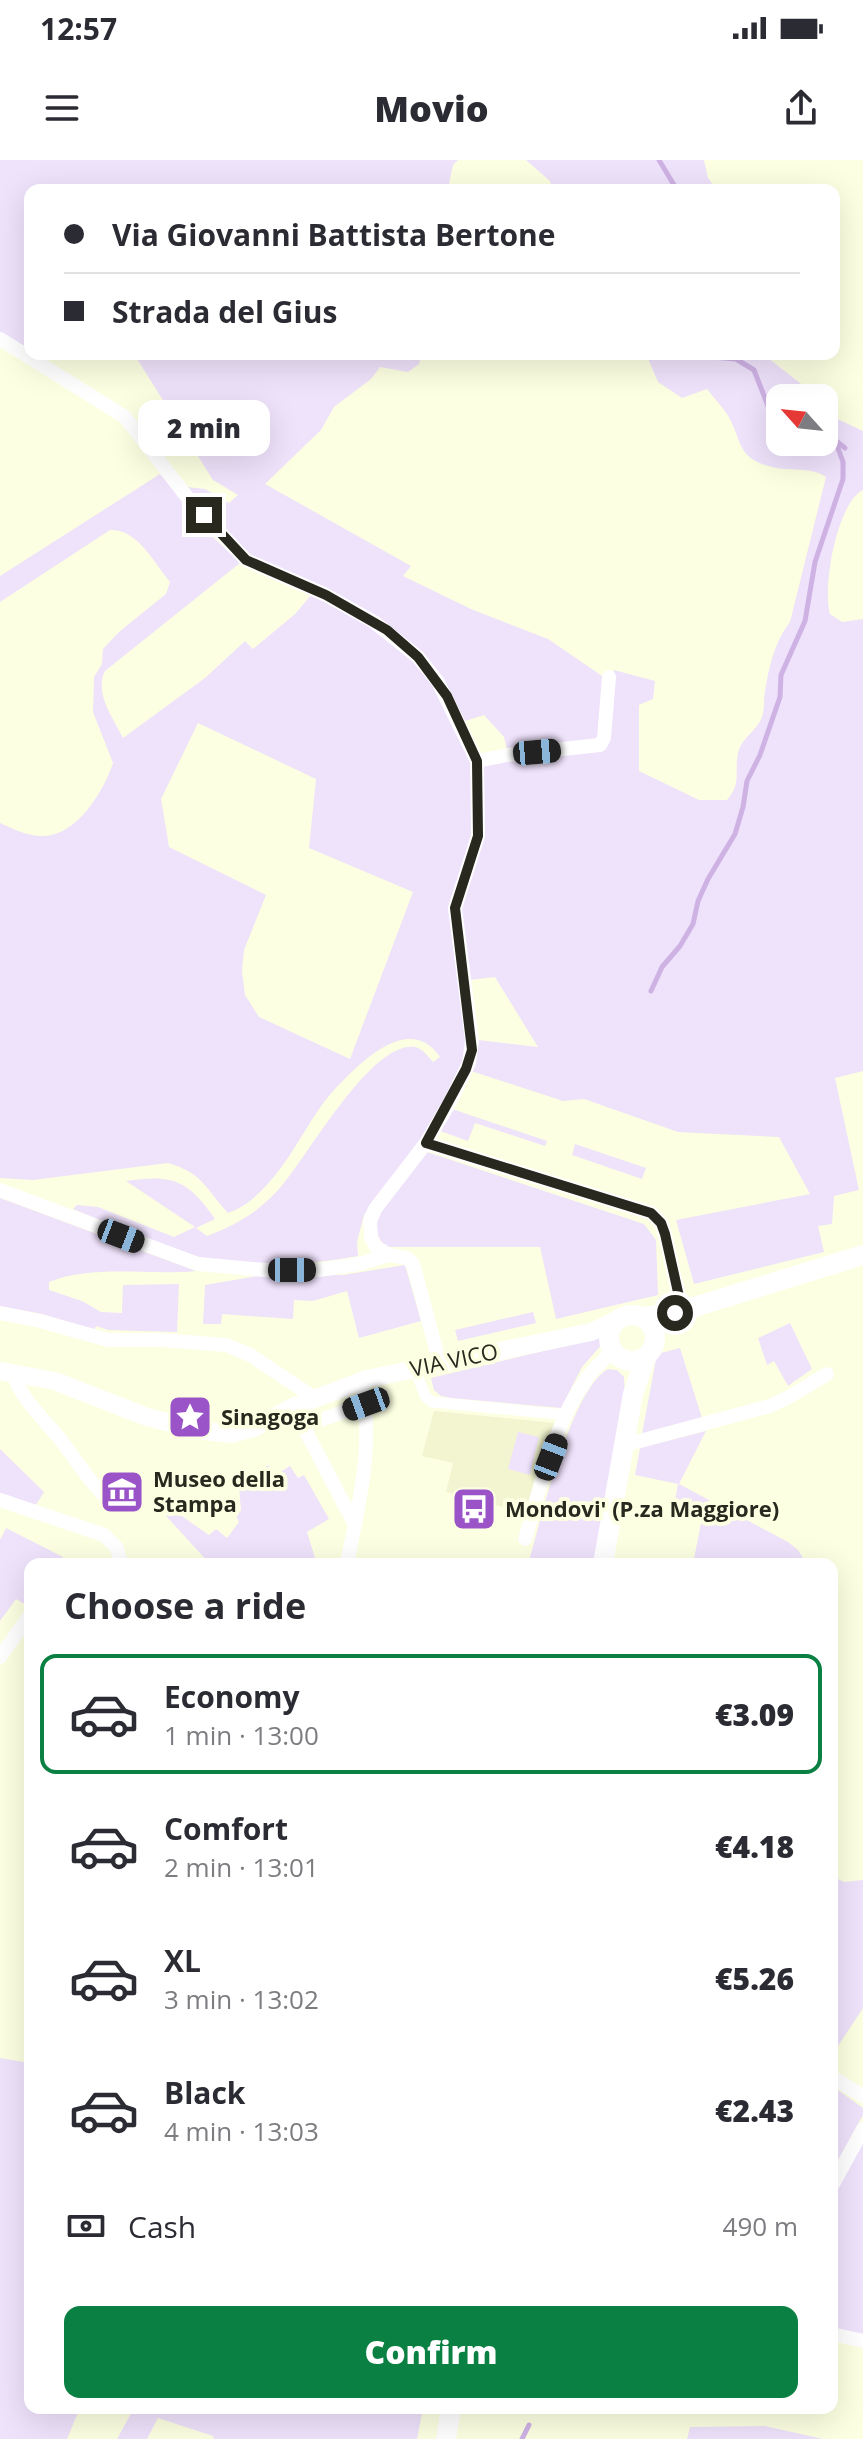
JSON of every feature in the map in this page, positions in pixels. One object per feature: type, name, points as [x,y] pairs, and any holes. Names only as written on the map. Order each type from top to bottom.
[{"type":"main road","points":[[604,1558],[633,1394],[611,1329],[618,1319],[630,1314],[644,1317],[679,1311],[863,1255]]},
{"type":"main road","points":[[656,1338],[679,1311]]},
{"type":"main road","points":[[617,1348],[655,1345],[653,1326],[644,1317]]},
{"type":"main road","points":[[446,2439],[450,2414]]},
{"type":"street","points":[[0,339],[24,354]]},
{"type":"street","points":[[34,360],[125,417],[187,497],[246,560],[347,606],[387,630],[410,649],[442,688],[477,761],[478,836],[455,908],[472,1050],[466,1069],[426,1143],[372,1215],[369,1226],[371,1238],[380,1251],[407,1258],[413,1264],[440,1364]]},
{"type":"street","points":[[477,761],[600,745],[604,738],[609,677]]},
{"type":"street","points":[[426,1143],[651,1213],[661,1223],[665,1234],[679,1311]]},
{"type":"street","points":[[0,1190],[198,1264],[265,1270],[319,1270],[359,1264],[389,1255]]},
{"type":"street","points":[[0,1313],[108,1340],[226,1345],[250,1355],[315,1398]]},
{"type":"street","points":[[525,1539],[567,1415],[588,1376],[617,1348]]},
{"type":"street","name":"VIA VICO","points":[[7,1372],[47,1379],[136,1414],[216,1433],[238,1433],[315,1398],[415,1368],[617,1348]]},
{"type":"street","points":[[415,1368],[425,1396],[432,1402],[567,1415]]},
{"type":"street","points":[[7,1372],[91,1484],[111,1502]]},
{"type":"street","points":[[625,1445],[770,1406],[827,1374]]},
{"type":"street","points":[[348,1558],[363,1476],[366,1404],[360,1382]]},
{"type":"street","points":[[304,1426],[366,1404]]},
{"type":"street","points":[[293,1407],[355,1524]]},
{"type":"street","points":[[0,1500],[104,1535],[117,1548],[120,1558]]},
{"type":"street","points":[[0,1657],[24,1623]]},
{"type":"street","points":[[838,2081],[863,2096]]},
{"type":"street","points":[[838,2175],[863,2129]]},
{"type":"street","points":[[838,2335],[863,2341]]},
{"type":"shaded area","points":[[0,160],[458,160],[453,165],[450,184],[24,184],[24,346],[0,332]]},
{"type":"shaded area","points":[[526,160],[704,160],[712,184],[551,184]]},
{"type":"shaded area","points":[[138,360],[420,360],[408,372],[380,367],[371,379],[334,407],[321,430],[265,484],[411,566],[403,576],[471,609],[548,639],[605,678],[599,738],[507,750],[504,737],[484,715],[465,721],[432,668],[412,645],[387,624],[247,557],[187,487],[205,489],[229,503],[238,495],[213,480]]},
{"type":"shaded area","points":[[649,360],[771,360],[801,384],[766,384],[766,456],[838,456],[838,419],[863,431],[863,490],[854,498],[839,528],[828,585],[830,614],[842,622],[863,619],[863,1071],[835,1078],[859,1190],[834,1196],[832,1224],[818,1226],[824,1252],[694,1284],[676,1220],[810,1194],[779,1137],[678,1132],[584,1099],[563,1101],[471,1071],[478,1040],[538,1047],[495,977],[470,980],[460,911],[482,766],[509,759],[597,751],[612,700],[614,670],[655,681],[653,699],[639,705],[639,771],[699,800],[727,800],[732,794],[740,747],[762,717],[772,658],[790,622],[826,477],[813,472],[772,467],[752,459],[742,447],[727,414],[707,389],[682,398],[658,382]]},
{"type":"shaded area","points":[[160,474],[213,537],[240,563],[105,671],[103,697],[123,738],[205,678],[245,641],[253,649],[295,614],[312,594],[352,614],[404,651],[435,688],[472,770],[473,836],[449,904],[466,1041],[465,1058],[430,1126],[364,1215],[357,1242],[358,1256],[278,1264],[218,1261],[167,1247],[73,1209],[77,1205],[98,1207],[174,1237],[195,1227],[126,1181],[156,1178],[187,1188],[205,1206],[215,1219],[196,1228],[207,1236],[246,1218],[290,1176],[340,1105],[378,1062],[397,1050],[415,1047],[433,1062],[440,1057],[428,1044],[414,1039],[400,1040],[386,1046],[358,1066],[326,1100],[288,1158],[266,1185],[246,1204],[228,1213],[196,1177],[168,1163],[33,1180],[0,1178],[0,823],[31,835],[54,834],[77,821],[96,799],[113,763],[93,712],[94,677],[102,664],[103,649],[166,594],[170,582],[137,541],[120,531],[110,530],[0,602],[0,576]],"holes":[[[198,723],[316,779],[309,848],[413,892],[350,1059],[259,1017],[245,995],[242,971],[244,950],[266,895],[169,847],[161,799]]]},
{"type":"shaded area","points":[[452,1109],[547,1141],[545,1146],[475,1123],[468,1141],[440,1131]]},
{"type":"shaded area","points":[[575,1144],[646,1168],[642,1179],[572,1155]]},
{"type":"shaded area","points":[[427,1152],[644,1224],[656,1240],[658,1295],[556,1319],[540,1247],[387,1247],[377,1232],[379,1213]]},
{"type":"shaded area","points":[[0,1198],[196,1271],[85,1273],[49,1282],[49,1290],[82,1301],[101,1312],[122,1313],[123,1285],[179,1284],[177,1332],[108,1330],[96,1326],[94,1330],[42,1314],[0,1306]]},
{"type":"shaded area","points":[[405,1265],[421,1321],[359,1338],[347,1291],[313,1301],[294,1300],[293,1319],[222,1314],[221,1324],[203,1324],[205,1285],[257,1276],[343,1275]]},
{"type":"shaded area","points":[[533,1312],[536,1323],[458,1341],[455,1330]]},
{"type":"shaded area","points":[[790,1323],[812,1369],[788,1386],[774,1361],[767,1365],[758,1338]]},
{"type":"shaded area","points":[[602,1337],[605,1341],[582,1367],[561,1408],[451,1398],[441,1396],[434,1390],[431,1378]]},
{"type":"shaded area","points":[[680,1348],[702,1418],[642,1434],[657,1354]]},
{"type":"shaded area","points":[[608,1369],[617,1370],[624,1377],[625,1397],[596,1558],[530,1558],[569,1429],[594,1382]]},
{"type":"shaded area","points":[[434,1411],[555,1423],[526,1513],[446,1492],[453,1463],[422,1456]]},
{"type":"shaded area","points":[[706,1431],[679,1484],[788,1542],[803,1558],[694,1558],[702,1518],[673,1512],[678,1484],[635,1475],[640,1448]]},
{"type":"shaded area","points":[[518,1432],[539,1437],[530,1475],[508,1469]]},
{"type":"shaded area","points":[[0,1449],[44,1492],[34,1508],[0,1496]]},
{"type":"shaded area","points":[[268,1465],[275,1475],[290,1466],[298,1478],[304,1475],[329,1519],[307,1532],[315,1558],[204,1558],[166,1516],[173,1510],[209,1535],[216,1529],[227,1538],[239,1522],[235,1513],[241,1511],[238,1474],[256,1474]]},
{"type":"shaded area","points":[[6,1528],[63,1557],[24,1558],[24,1604],[16,1599],[0,1621],[0,1540]]},
{"type":"shaded area","points":[[838,1879],[844,1882],[863,1880],[863,2008],[838,2046]]},
{"type":"shaded area","points":[[0,2058],[24,2062],[24,2414],[77,2414],[67,2439],[0,2439]]},
{"type":"shaded area","points":[[838,2090],[863,2108],[863,2115],[838,2160]]},
{"type":"shaded area","points":[[863,2141],[863,2336],[838,2330],[838,2187]]},
{"type":"shaded area","points":[[131,2414],[422,2414],[417,2439],[214,2439],[213,2436],[158,2418],[147,2439],[117,2439]]},
{"type":"shaded area","points":[[765,2426],[823,2439],[687,2439],[690,2427]]},
{"type":"waterway","points":[[659,160],[673,184]]},
{"type":"waterway","points":[[738,360],[754,370],[766,401]]},
{"type":"waterway","points":[[838,442],[845,448]]},
{"type":"waterway","points":[[651,991],[662,967],[693,924],[698,901],[708,879],[735,834],[747,781],[760,755],[780,697],[781,675],[805,621],[815,562],[843,479],[843,462],[838,448]]},
{"type":"waterway","points":[[522,2439],[529,2425]]},
{"type":"place","name":"Sinagoga","points":[[190,1417]]},
{"type":"place","name":"Museo della Stampa","points":[[122,1492]]},
{"type":"place","name":"Mondovi' (P.za Maggiore)","points":[[474,1509]]},
{"type":"route","points":[[204,515],[246,560],[347,606],[387,630],[410,649],[442,688],[477,761],[478,836],[455,908],[472,1050],[450,1102],[426,1143],[639,1207],[654,1215],[665,1234],[682,1310],[675,1313]]}]
